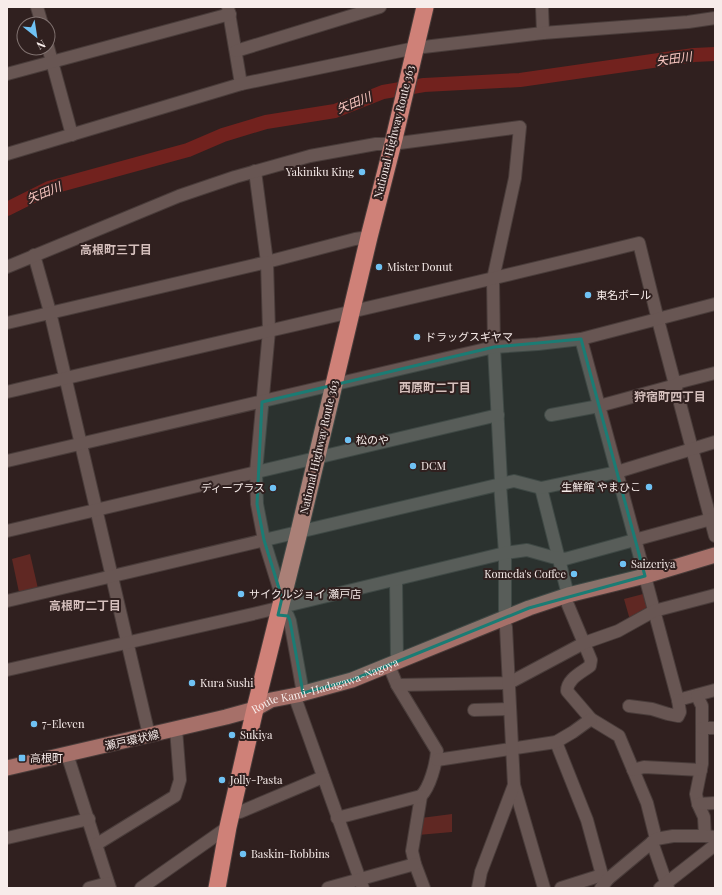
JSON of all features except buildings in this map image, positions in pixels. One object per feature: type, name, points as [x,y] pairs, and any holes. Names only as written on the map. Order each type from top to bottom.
[{"type":"highway","name":"National Highway Route 363","points":[[217,888],[255,709],[299,532],[368,237],[425,7]]},
{"type":"main road","name":"Route Kami-Hadagawa-Nagoya","points":[[646,580],[715,555]]},
{"type":"main road","name":"Route Kami-Hadagawa-Nagoya","points":[[255,709],[271,700],[300,698],[352,680],[395,674],[506,622],[568,600],[646,580],[715,565]]},
{"type":"main road","name":"瀬戸環状線","points":[[7,768],[149,736],[255,709]]},
{"type":"street","points":[[236,51],[380,7]]},
{"type":"street","points":[[542,7],[543,33]]},
{"type":"street","points":[[7,74],[229,10],[241,84]]},
{"type":"street","points":[[7,154],[241,84],[414,51],[543,33],[688,22],[715,18]]},
{"type":"street","points":[[51,56],[72,135]]},
{"type":"street","points":[[7,268],[34,255],[179,196],[255,171],[310,156],[393,141],[520,127],[515,178],[493,279],[494,347],[500,484],[505,553],[506,622],[514,785],[544,888]]},
{"type":"street","points":[[255,171],[267,262],[269,331],[256,472],[257,504],[280,607],[288,616],[290,621],[300,698],[323,777],[361,884]]},
{"type":"street","points":[[7,323],[368,237]]},
{"type":"street","points":[[7,392],[269,331],[351,310],[493,279],[639,243],[692,448],[713,519],[715,536]]},
{"type":"street","points":[[34,255],[66,378],[149,736]]},
{"type":"street","points":[[7,461],[494,347],[581,339],[715,304]]},
{"type":"street","points":[[581,339],[680,712],[678,716],[652,709],[629,706]]},
{"type":"street","points":[[551,415],[599,406],[715,373]]},
{"type":"street","points":[[7,531],[498,415]]},
{"type":"street","points":[[7,601],[514,481],[541,488],[617,472],[715,442]]},
{"type":"street","points":[[541,488],[568,600],[591,660],[590,666],[570,681],[567,686],[567,691],[591,719],[619,736],[647,803],[665,886],[715,845]]},
{"type":"street","points":[[7,670],[396,580],[505,553],[527,550],[559,559],[565,559],[713,519]]},
{"type":"street","points":[[337,818],[421,796],[426,791],[436,760],[437,751],[395,674],[396,580]]},
{"type":"street","points":[[395,674],[509,683],[584,643],[618,631],[654,610],[715,595]]},
{"type":"street","points":[[678,700],[715,690]]},
{"type":"street","points":[[561,888],[604,881],[654,840],[673,836],[710,836],[698,804],[696,794],[702,764],[702,706],[697,696]]},
{"type":"street","points":[[474,710],[510,709]]},
{"type":"street","points":[[436,760],[556,742],[591,719]]},
{"type":"street","points":[[702,728],[715,728]]},
{"type":"street","points":[[97,844],[175,796],[180,780],[176,729]]},
{"type":"street","points":[[556,742],[587,820],[604,881]]},
{"type":"street","points":[[67,754],[97,844],[109,886],[88,888]]},
{"type":"street","points":[[633,770],[644,767],[701,770]]},
{"type":"street","points":[[141,888],[240,812],[323,777]]},
{"type":"street","points":[[478,888],[481,872],[514,785]]},
{"type":"street","points":[[421,796],[412,851],[424,888]]},
{"type":"street","points":[[698,804],[715,803]]},
{"type":"street","points":[[7,838],[89,819]]},
{"type":"street","points":[[328,888],[361,884],[415,864]]},
{"type":"highlighted area","points":[[581,339],[645,576],[529,608],[352,680],[303,693],[290,621],[288,616],[278,615],[282,598],[264,540],[257,504],[262,402],[494,347]]},
{"type":"shaded area","points":[[30,554],[39,593],[20,597],[12,559]]},
{"type":"shaded area","points":[[647,593],[649,605],[646,614],[630,620],[624,599]]},
{"type":"shaded area","points":[[452,814],[452,832],[418,835],[421,818]]},
{"type":"waterway","name":"矢田川","points":[[7,209],[49,188],[188,150],[223,135],[266,122],[335,111],[383,92],[424,85],[520,80],[694,55],[715,54]]},
{"type":"place","name":"Yakiniku King","points":[[362,172]]},
{"type":"place","name":"Mister Donut","points":[[379,267]]},
{"type":"place","name":"東名ボール","points":[[588,295]]},
{"type":"place","name":"ドラッグスギヤマ","points":[[417,337]]},
{"type":"place","name":"松のや","points":[[348,440]]},
{"type":"place","name":"DCM","points":[[413,466]]},
{"type":"place","name":"生鮮館 やまひこ","points":[[649,487]]},
{"type":"place","name":"ディープラス","points":[[273,488]]},
{"type":"place","name":"Saizeriya","points":[[623,564]]},
{"type":"place","name":"Komeda's Coffee","points":[[574,574]]},
{"type":"place","name":"サイクルジョイ 瀬戸店","points":[[241,594]]},
{"type":"place","name":"Kura Sushi","points":[[192,683]]},
{"type":"place","name":"7-Eleven","points":[[34,724]]},
{"type":"place","name":"Sukiya","points":[[232,735]]},
{"type":"place","name":"高根町","points":[[22,758]]},
{"type":"place","name":"Jolly-Pasta","points":[[222,780]]},
{"type":"place","name":"Baskin-Robbins","points":[[243,854]]},
{"type":"district","name":"高根町三丁目","points":[[116,250]]},
{"type":"district","name":"西原町二丁目","points":[[435,388]]},
{"type":"district","name":"狩宿町四丁目","points":[[670,397]]},
{"type":"district","name":"高根町二丁目","points":[[85,606]]}]
